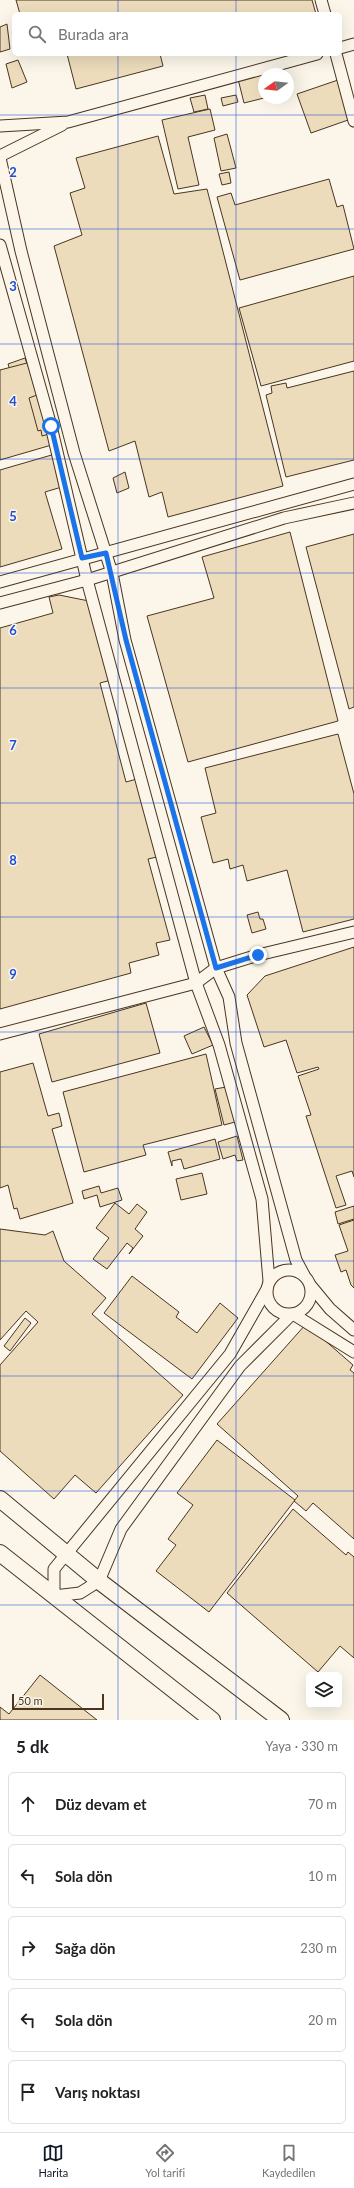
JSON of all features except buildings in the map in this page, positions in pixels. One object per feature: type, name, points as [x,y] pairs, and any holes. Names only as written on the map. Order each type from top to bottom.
[{"type":"street","points":[[321,0],[324,12]]},
{"type":"street","points":[[342,47],[354,44]]},
{"type":"street","points":[[0,126],[68,122],[310,56]]},
{"type":"street","points":[[337,56],[354,121]]},
{"type":"street","points":[[68,122],[0,157],[21,251],[72,446],[112,573],[126,640],[216,968],[229,997],[238,1051],[296,1260],[310,1286],[330,1309],[354,1330]]},
{"type":"street","points":[[0,245],[51,426],[87,580],[196,983],[219,1045],[262,1199],[268,1300],[272,1307],[282,1314],[292,1315],[354,1352]]},
{"type":"street","points":[[0,582],[82,558],[106,553],[354,484]]},
{"type":"street","points":[[0,603],[112,573],[284,518],[354,503]]},
{"type":"street","points":[[0,1034],[196,983],[216,968],[258,955],[354,932]]},
{"type":"street","points":[[54,1596],[54,1569],[230,1354],[268,1285],[280,1272],[287,1270],[295,1271],[304,1276]]},
{"type":"street","points":[[54,1596],[80,1593],[99,1581],[121,1529],[240,1366],[292,1315],[303,1310],[309,1302],[310,1286]]},
{"type":"street","points":[[0,1499],[99,1581],[281,1720]]},
{"type":"street","points":[[0,1553],[212,1720]]},
{"type":"route","points":[[51,426],[82,558],[106,553],[112,573],[126,640],[216,968],[258,955]]}]
